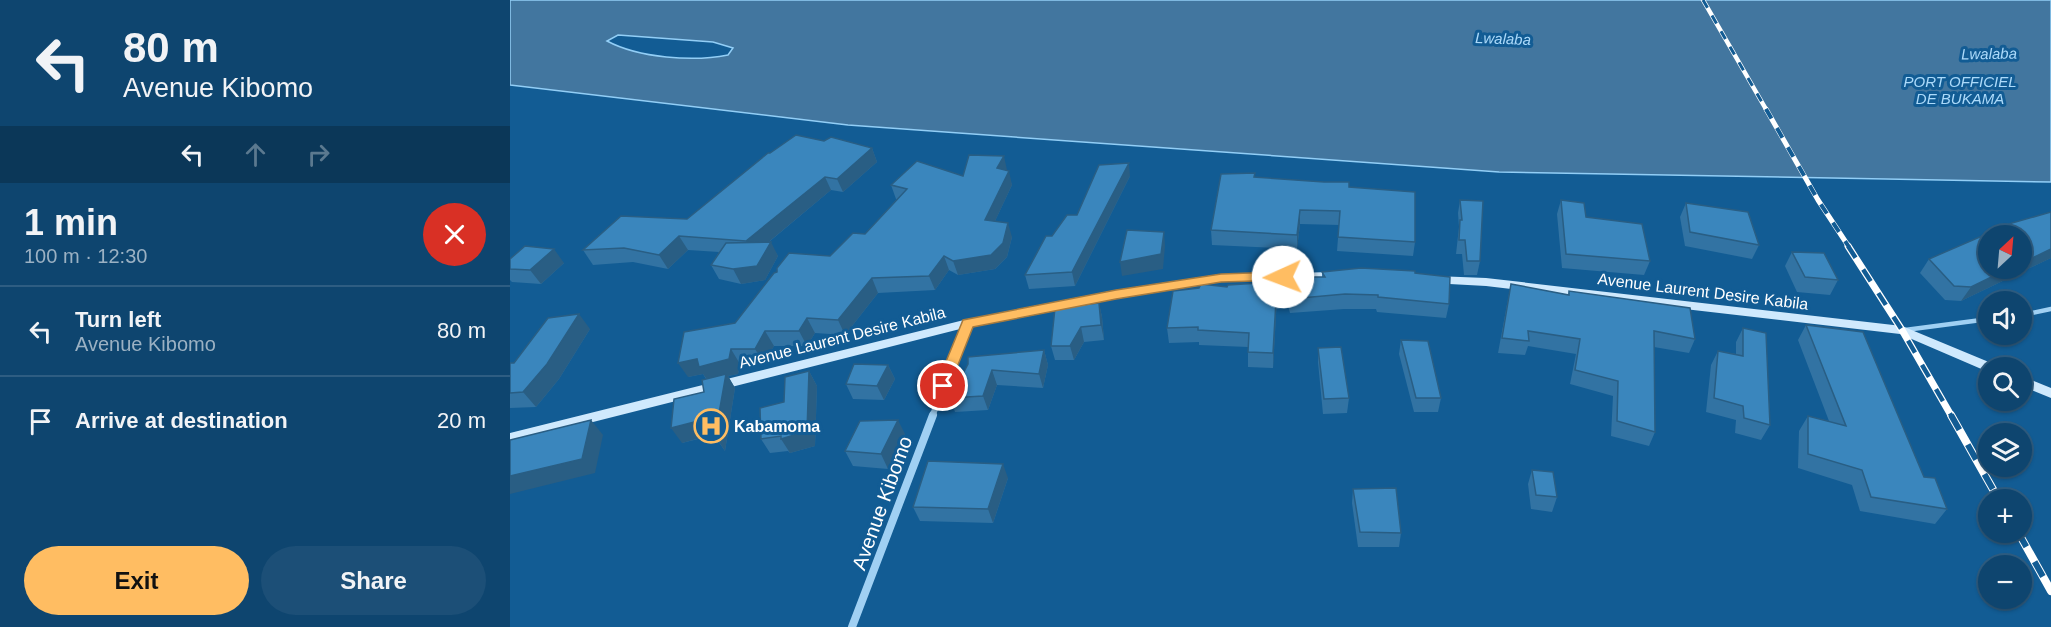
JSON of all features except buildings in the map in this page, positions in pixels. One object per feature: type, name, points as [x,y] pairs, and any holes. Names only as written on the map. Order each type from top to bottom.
[{"type":"main road","name":"Avenue Laurent Desire Kabila","points":[[510,438],[968,323],[1116,294],[1221,278],[1348,276]]},
{"type":"main road","name":"Avenue Laurent Desire Kabila","points":[[1417,279],[1486,282],[1902,330],[1978,362]]},
{"type":"main road","points":[[2032,385],[2051,393]]},
{"type":"street","name":"Avenue Kibomo","points":[[852,627],[968,323]]},
{"type":"lane","points":[[2032,313],[2051,309]]},
{"type":"lane","points":[[1902,330],[1978,320]]},
{"type":"water","name":"PORT OFFICIEL DE BUKAMA","points":[[510,0],[2051,0],[2051,182],[1499,172],[848,125],[510,85]],"holes":[[[618,35],[713,42],[733,48],[728,55],[683,58],[650,55],[607,41]]]},
{"type":"railway","points":[[1703,0],[1767,111]]},
{"type":"railway","points":[[1766,109],[1818,200],[1849,247]]},
{"type":"railway","points":[[1848,246],[1902,330],[1952,417]]},
{"type":"railway","points":[[1951,415],[1993,489]]},
{"type":"railway","points":[[2024,543],[2051,591]]},
{"type":"place","name":"Kabamoma","points":[[711,426]]},
{"type":"route","points":[[943,386],[968,323],[1116,294],[1221,278],[1283,277]]},
{"type":"water label","name":"Lwalaba","points":[[1503,39]]},
{"type":"water label","name":"Lwalaba","points":[[1989,54]]}]
